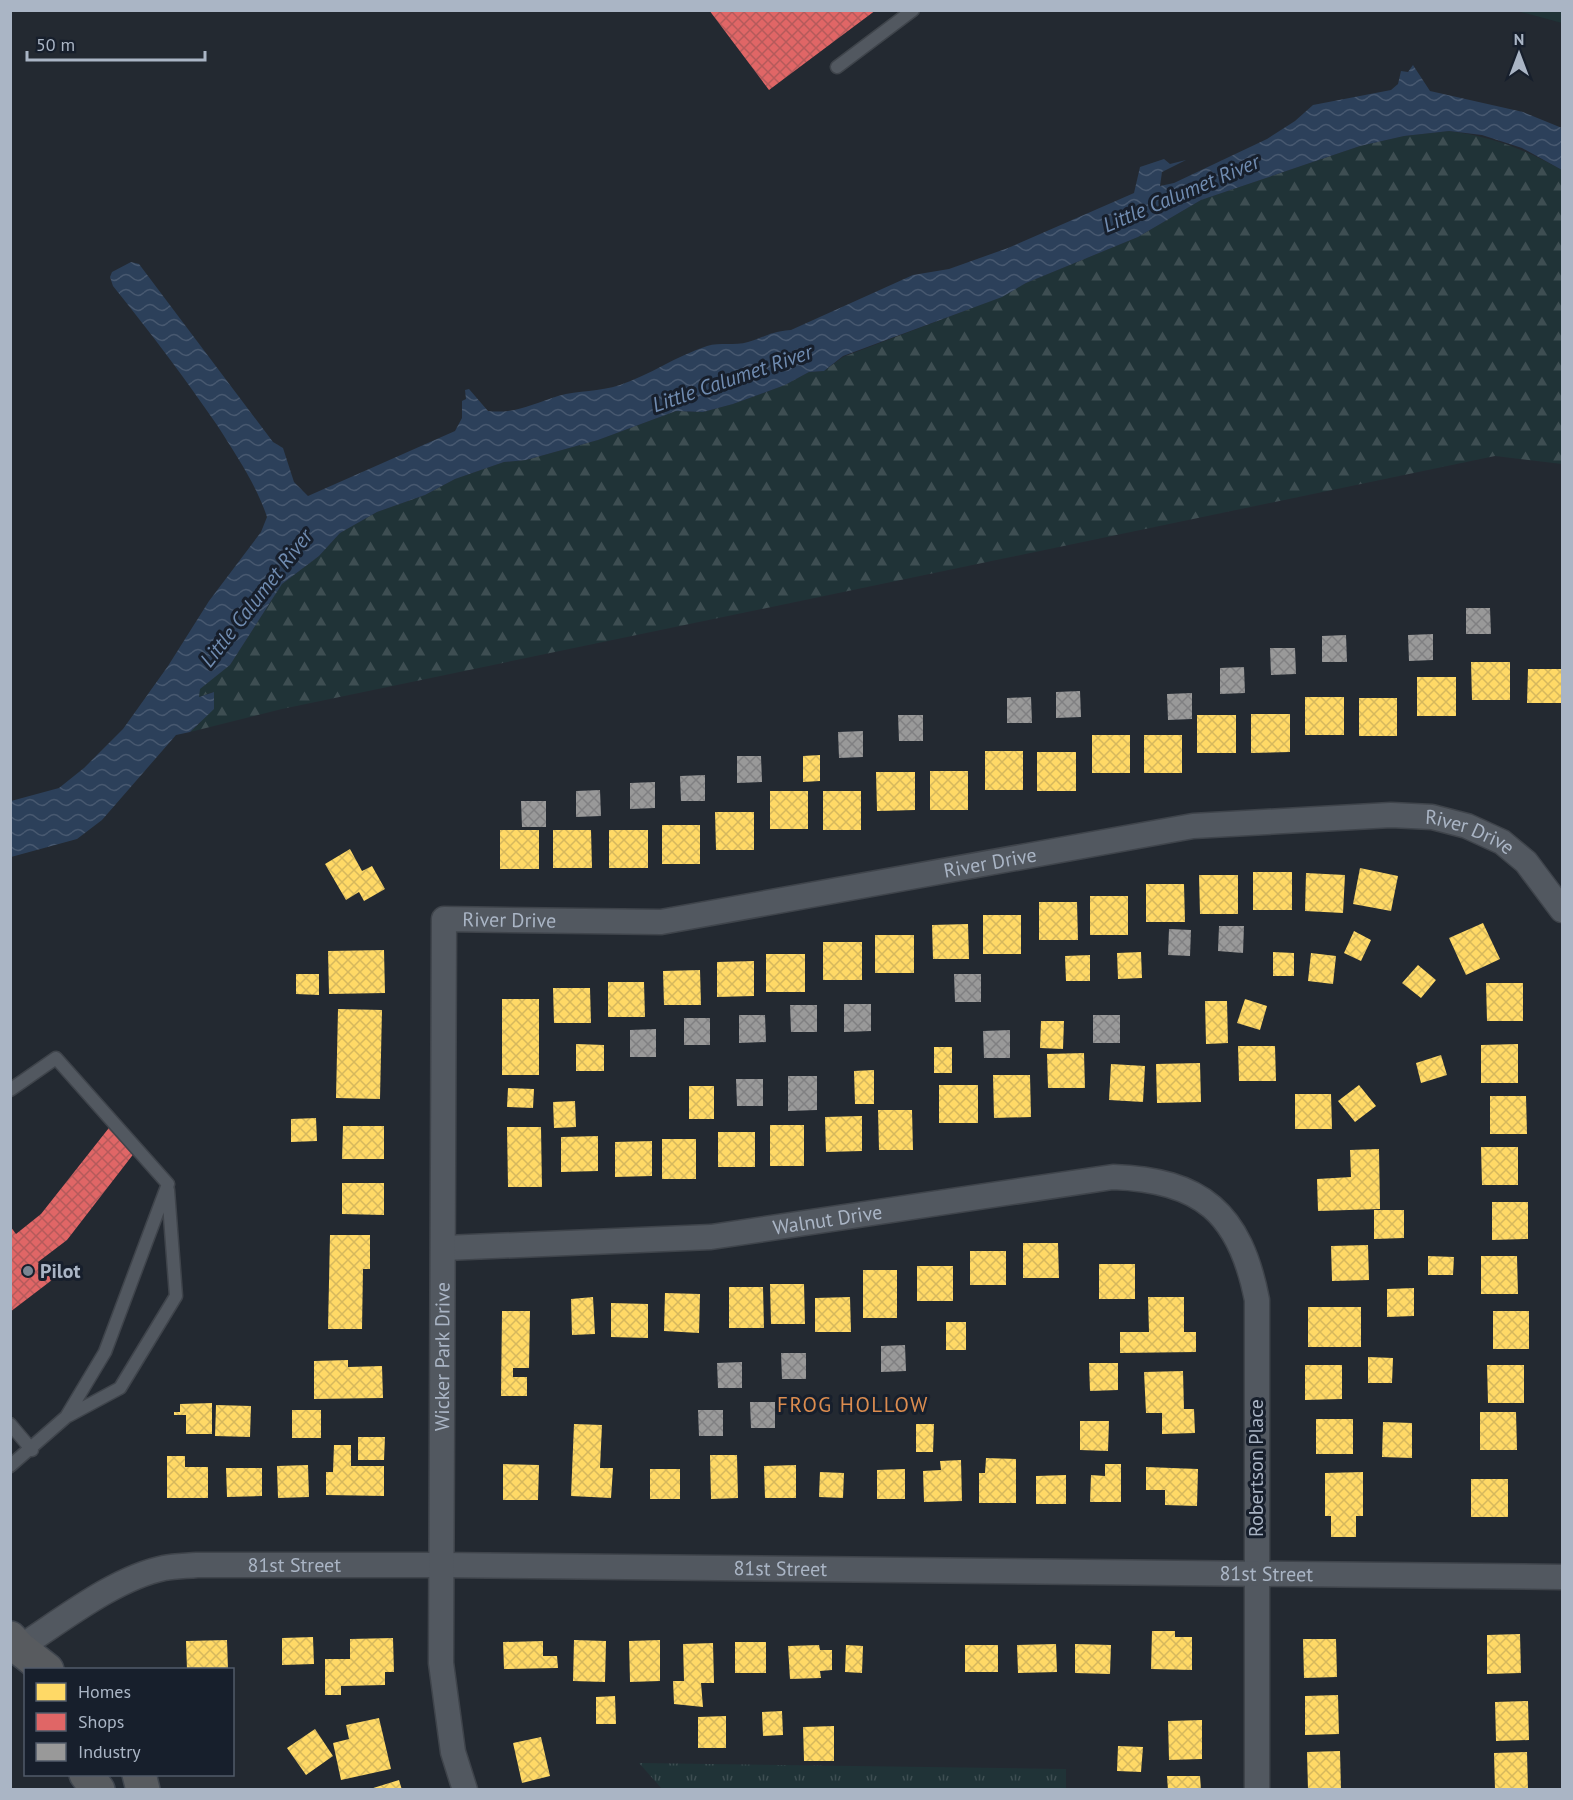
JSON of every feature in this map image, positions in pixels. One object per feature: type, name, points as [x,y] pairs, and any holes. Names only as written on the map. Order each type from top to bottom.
[{"type":"highway","points":[[19,1652],[44,1668]]},
{"type":"highway","points":[[88,1776],[98,1790]]},
{"type":"street","name":"River Drive","points":[[444,919],[661,922],[1193,826],[1379,816],[1432,817],[1467,826],[1502,842],[1526,862],[1563,910]]},
{"type":"street","name":"Wicker Park Drive","points":[[444,919],[445,1248],[441,1663],[453,1752],[465,1790]]},
{"type":"street","name":"Walnut Drive","points":[[445,1248],[711,1237],[1113,1178],[1145,1178],[1175,1184],[1203,1199]]},
{"type":"street","name":"Robertson Place","points":[[1203,1199],[1231,1227],[1250,1262],[1257,1300],[1257,1790]]},
{"type":"street","name":"81st Street","points":[[19,1652],[97,1598],[163,1568],[196,1565],[442,1565],[1563,1577]]},
{"type":"lane","points":[[837,67],[913,10]]},
{"type":"lane","points":[[10,1090],[56,1058],[168,1184],[176,1296],[120,1388],[66,1417]]},
{"type":"lane","points":[[10,1466],[32,1450],[66,1417],[105,1352],[168,1184]]},
{"type":"lane","points":[[10,1424],[32,1450]]},
{"type":"green space","points":[[1517,11],[1562,11],[1562,23]]},
{"type":"green space","points":[[1449,131],[1508,145],[1562,170],[1562,464],[1495,456],[282,709],[190,732],[200,723],[213,692],[199,697],[199,689],[230,665],[282,584],[319,556],[340,533],[377,512],[425,495],[455,479],[504,462],[526,460],[598,440],[676,411],[703,412],[733,404],[785,385],[809,372],[824,371],[843,357],[1001,297],[1026,283],[1138,237],[1201,200],[1360,146],[1404,136]]},
{"type":"green space","points":[[639,1763],[1066,1769],[1066,1789],[662,1789]]},
{"type":"water","name":"Little Calumet River","points":[[1413,65],[1430,91],[1523,112],[1562,128],[1562,170],[1522,148],[1482,135],[1449,131],[1404,136],[1360,146],[1201,200],[1138,237],[1026,283],[1002,297],[843,356],[824,371],[809,372],[785,385],[733,404],[703,412],[676,411],[598,440],[526,460],[504,462],[455,479],[425,495],[377,512],[340,533],[319,556],[282,584],[230,665],[200,689],[199,697],[214,692],[214,709],[190,732],[176,735],[102,820],[77,839],[11,857],[11,801],[59,788],[84,768],[123,729],[168,666],[209,601],[261,532],[267,517],[251,481],[231,447],[179,372],[113,286],[110,277],[112,272],[131,262],[139,264],[273,442],[283,448],[294,482],[308,496],[455,431],[462,418],[462,401],[466,399],[465,390],[469,389],[488,411],[515,410],[566,394],[620,385],[707,346],[743,343],[772,333],[791,330],[913,275],[949,269],[1008,248],[1134,193],[1140,167],[1164,159],[1170,164],[1186,160],[1162,172],[1160,186],[1174,183],[1267,139],[1295,121],[1313,105],[1391,90],[1398,84],[1401,71],[1408,72]]},
{"type":"building: Homes","points":[[1471,662],[1510,662],[1510,700],[1472,700]]},
{"type":"building: Homes","points":[[1528,669],[1562,669],[1562,703],[1527,703]]},
{"type":"building: Homes","points":[[1417,677],[1456,677],[1456,716],[1417,716]]},
{"type":"building: Homes","points":[[1305,697],[1344,697],[1344,735],[1305,735]]},
{"type":"building: Homes","points":[[1359,698],[1397,698],[1397,736],[1359,736]]},
{"type":"building: Homes","points":[[1251,714],[1290,714],[1290,752],[1251,753]]},
{"type":"building: Homes","points":[[1197,715],[1236,715],[1236,753],[1197,753]]},
{"type":"building: Homes","points":[[1092,735],[1130,735],[1130,773],[1092,773]]},
{"type":"building: Homes","points":[[1144,735],[1182,735],[1182,773],[1144,773]]},
{"type":"building: Homes","points":[[985,751],[1023,751],[1023,790],[985,790]]},
{"type":"building: Homes","points":[[1037,752],[1076,752],[1076,791],[1037,791]]},
{"type":"building: Homes","points":[[820,755],[820,781],[803,782],[803,756]]},
{"type":"building: Homes","points":[[930,771],[968,771],[968,810],[930,810]]},
{"type":"building: Homes","points":[[876,772],[915,772],[915,810],[877,811]]},
{"type":"building: Homes","points":[[770,791],[808,791],[808,829],[770,829]]},
{"type":"building: Homes","points":[[823,791],[861,791],[861,830],[823,830]]},
{"type":"building: Homes","points":[[715,812],[754,812],[754,850],[716,850]]},
{"type":"building: Homes","points":[[662,825],[700,825],[700,864],[662,864]]},
{"type":"building: Homes","points":[[500,830],[539,830],[539,869],[500,869]]},
{"type":"building: Homes","points":[[553,830],[591,830],[592,868],[553,868]]},
{"type":"building: Homes","points":[[609,830],[648,830],[648,868],[609,868]]},
{"type":"building: Homes","points":[[350,849],[362,871],[372,866],[385,889],[364,901],[359,892],[346,900],[325,864]]},
{"type":"building: Homes","points":[[1360,868],[1398,876],[1391,911],[1353,904]]},
{"type":"building: Homes","points":[[1253,872],[1292,872],[1292,910],[1253,910]]},
{"type":"building: Homes","points":[[1306,873],[1345,875],[1343,913],[1305,911]]},
{"type":"building: Homes","points":[[1199,875],[1238,875],[1238,914],[1200,914]]},
{"type":"building: Homes","points":[[1146,884],[1184,884],[1185,922],[1146,922]]},
{"type":"building: Homes","points":[[1090,896],[1128,896],[1128,935],[1090,935]]},
{"type":"building: Homes","points":[[1039,902],[1077,902],[1078,940],[1039,940]]},
{"type":"building: Homes","points":[[983,915],[1021,915],[1021,954],[983,954]]},
{"type":"building: Homes","points":[[1483,923],[1500,959],[1466,975],[1449,938]]},
{"type":"building: Homes","points":[[968,924],[969,959],[933,959],[932,925]]},
{"type":"building: Homes","points":[[1354,931],[1371,940],[1361,961],[1344,953]]},
{"type":"building: Homes","points":[[875,935],[914,935],[914,973],[875,973]]},
{"type":"building: Homes","points":[[823,942],[862,942],[862,980],[823,980]]},
{"type":"building: Homes","points":[[384,950],[385,993],[329,994],[328,951]]},
{"type":"building: Homes","points":[[1141,952],[1142,978],[1118,979],[1117,953]]},
{"type":"building: Homes","points":[[1273,952],[1294,953],[1294,976],[1273,976]]},
{"type":"building: Homes","points":[[1311,953],[1336,956],[1333,984],[1308,981]]},
{"type":"building: Homes","points":[[766,954],[805,954],[805,992],[766,992]]},
{"type":"building: Homes","points":[[1090,955],[1090,981],[1066,981],[1065,956]]},
{"type":"building: Homes","points":[[754,961],[754,996],[717,997],[717,962]]},
{"type":"building: Homes","points":[[1418,965],[1436,980],[1421,998],[1402,983]]},
{"type":"building: Homes","points":[[700,970],[701,1005],[664,1005],[663,971]]},
{"type":"building: Homes","points":[[296,974],[319,974],[319,995],[296,994]]},
{"type":"building: Homes","points":[[608,982],[644,982],[645,1017],[608,1017]]},
{"type":"building: Homes","points":[[1486,983],[1523,983],[1523,1021],[1487,1021]]},
{"type":"building: Homes","points":[[553,988],[590,988],[591,1023],[554,1023]]},
{"type":"building: Homes","points":[[502,999],[539,999],[539,1075],[502,1075]]},
{"type":"building: Homes","points":[[1245,999],[1267,1006],[1260,1030],[1237,1023]]},
{"type":"building: Homes","points":[[1205,1001],[1227,1001],[1228,1043],[1206,1044]]},
{"type":"building: Homes","points":[[338,1009],[382,1010],[380,1099],[336,1098]]},
{"type":"building: Homes","points":[[1041,1021],[1064,1021],[1063,1049],[1040,1048]]},
{"type":"building: Homes","points":[[576,1044],[604,1045],[604,1071],[576,1071]]},
{"type":"building: Homes","points":[[1518,1044],[1518,1083],[1481,1083],[1481,1045]]},
{"type":"building: Homes","points":[[1238,1046],[1275,1046],[1276,1081],[1239,1081]]},
{"type":"building: Homes","points":[[934,1047],[952,1047],[952,1073],[934,1073]]},
{"type":"building: Homes","points":[[1084,1053],[1085,1088],[1048,1088],[1047,1054]]},
{"type":"building: Homes","points":[[1441,1055],[1447,1075],[1421,1083],[1416,1063]]},
{"type":"building: Homes","points":[[1200,1063],[1201,1102],[1157,1103],[1156,1064]]},
{"type":"building: Homes","points":[[1111,1064],[1145,1066],[1143,1102],[1109,1100]]},
{"type":"building: Homes","points":[[874,1070],[874,1104],[855,1104],[854,1071]]},
{"type":"building: Homes","points":[[993,1075],[1030,1075],[1031,1117],[994,1118]]},
{"type":"building: Homes","points":[[939,1085],[978,1085],[978,1123],[939,1123]]},
{"type":"building: Homes","points":[[1359,1085],[1376,1106],[1355,1122],[1338,1101]]},
{"type":"building: Homes","points":[[689,1086],[714,1086],[714,1119],[689,1119]]},
{"type":"building: Homes","points":[[508,1088],[534,1089],[533,1108],[507,1107]]},
{"type":"building: Homes","points":[[1295,1094],[1331,1094],[1332,1129],[1295,1129]]},
{"type":"building: Homes","points":[[1490,1096],[1526,1096],[1527,1134],[1490,1134]]},
{"type":"building: Homes","points":[[575,1101],[576,1127],[554,1128],[553,1102]]},
{"type":"building: Homes","points":[[878,1110],[912,1110],[913,1150],[879,1150]]},
{"type":"building: Homes","points":[[862,1116],[862,1151],[826,1152],[825,1117]]},
{"type":"building: Homes","points":[[316,1118],[317,1141],[291,1142],[291,1119]]},
{"type":"building: Homes","points":[[770,1125],[804,1125],[804,1166],[770,1166]]},
{"type":"building: Homes","points":[[343,1126],[384,1126],[384,1159],[342,1159]]},
{"type":"building: Homes","points":[[507,1127],[541,1127],[542,1187],[508,1187]]},
{"type":"building: Homes","points":[[718,1132],[755,1132],[755,1167],[718,1167]]},
{"type":"building: Homes","points":[[598,1136],[598,1171],[561,1172],[561,1137]]},
{"type":"building: Homes","points":[[662,1139],[696,1139],[696,1179],[662,1179]]},
{"type":"building: Homes","points":[[652,1141],[652,1176],[615,1177],[615,1142]]},
{"type":"building: Homes","points":[[1481,1147],[1518,1147],[1518,1185],[1482,1185]]},
{"type":"building: Homes","points":[[1379,1149],[1380,1209],[1318,1211],[1317,1179],[1351,1177],[1350,1150]]},
{"type":"building: Homes","points":[[342,1183],[384,1183],[384,1215],[342,1214]]},
{"type":"building: Homes","points":[[1492,1202],[1528,1202],[1528,1239],[1492,1240]]},
{"type":"building: Homes","points":[[1374,1210],[1404,1210],[1404,1238],[1374,1239]]},
{"type":"building: Homes","points":[[330,1235],[370,1235],[370,1269],[363,1269],[362,1329],[328,1329]]},
{"type":"building: Homes","points":[[1023,1243],[1058,1243],[1059,1278],[1023,1278]]},
{"type":"building: Homes","points":[[1368,1245],[1369,1280],[1332,1281],[1331,1246]]},
{"type":"building: Homes","points":[[970,1251],[1006,1251],[1006,1285],[970,1285]]},
{"type":"building: Homes","points":[[1428,1256],[1454,1257],[1453,1275],[1428,1275]]},
{"type":"building: Homes","points":[[1481,1256],[1517,1256],[1518,1294],[1481,1294]]},
{"type":"building: Homes","points":[[1099,1264],[1135,1264],[1135,1299],[1099,1299]]},
{"type":"building: Homes","points":[[917,1266],[953,1266],[953,1301],[917,1301]]},
{"type":"building: Homes","points":[[863,1270],[897,1270],[897,1318],[863,1318]]},
{"type":"building: Homes","points":[[770,1284],[804,1284],[805,1324],[771,1324]]},
{"type":"building: Homes","points":[[729,1287],[763,1287],[764,1328],[729,1328]]},
{"type":"building: Homes","points":[[1414,1288],[1414,1316],[1387,1317],[1387,1289]]},
{"type":"building: Homes","points":[[665,1293],[700,1294],[699,1333],[664,1331]]},
{"type":"building: Homes","points":[[593,1297],[595,1334],[572,1335],[571,1299]]},
{"type":"building: Homes","points":[[850,1297],[851,1332],[815,1332],[815,1298]]},
{"type":"building: Homes","points":[[1148,1297],[1184,1297],[1184,1332],[1196,1332],[1196,1352],[1120,1353],[1120,1332],[1149,1332]]},
{"type":"building: Homes","points":[[611,1303],[648,1304],[648,1338],[611,1337]]},
{"type":"building: Homes","points":[[1308,1307],[1361,1307],[1361,1347],[1308,1347]]},
{"type":"building: Homes","points":[[502,1311],[530,1311],[529,1368],[513,1368],[513,1377],[527,1377],[527,1396],[501,1396]]},
{"type":"building: Homes","points":[[1493,1311],[1529,1311],[1529,1349],[1493,1349]]},
{"type":"building: Homes","points":[[946,1322],[966,1322],[966,1350],[946,1350]]},
{"type":"building: Homes","points":[[1368,1357],[1393,1358],[1392,1383],[1368,1383]]},
{"type":"building: Homes","points":[[348,1360],[348,1367],[382,1366],[383,1398],[314,1399],[314,1361]]},
{"type":"building: Homes","points":[[1089,1363],[1118,1363],[1118,1390],[1090,1391]]},
{"type":"building: Homes","points":[[1305,1365],[1342,1365],[1342,1399],[1305,1400]]},
{"type":"building: Homes","points":[[1487,1365],[1524,1365],[1524,1403],[1488,1403]]},
{"type":"building: Homes","points":[[1183,1371],[1184,1409],[1194,1409],[1195,1433],[1162,1434],[1162,1413],[1146,1413],[1144,1372]]},
{"type":"building: Homes","points":[[212,1403],[212,1434],[186,1434],[186,1415],[174,1415],[174,1412],[180,1412],[180,1404]]},
{"type":"building: Homes","points":[[216,1405],[251,1406],[250,1437],[215,1436]]},
{"type":"building: Homes","points":[[292,1410],[321,1410],[321,1438],[292,1438]]},
{"type":"building: Homes","points":[[1480,1412],[1516,1412],[1517,1450],[1480,1450]]},
{"type":"building: Homes","points":[[1316,1419],[1353,1419],[1353,1454],[1316,1454]]},
{"type":"building: Homes","points":[[1080,1421],[1109,1421],[1108,1451],[1080,1450]]},
{"type":"building: Homes","points":[[1383,1422],[1412,1423],[1412,1458],[1382,1457]]},
{"type":"building: Homes","points":[[574,1424],[602,1425],[600,1468],[613,1468],[611,1498],[571,1496]]},
{"type":"building: Homes","points":[[916,1424],[934,1424],[933,1452],[916,1452]]},
{"type":"building: Homes","points":[[358,1437],[385,1437],[384,1460],[358,1460]]},
{"type":"building: Homes","points":[[334,1445],[351,1445],[351,1466],[384,1466],[384,1496],[326,1495],[326,1472],[333,1472]]},
{"type":"building: Homes","points":[[710,1455],[737,1455],[738,1498],[711,1499]]},
{"type":"building: Homes","points":[[167,1456],[185,1456],[185,1467],[208,1467],[208,1498],[167,1498]]},
{"type":"building: Homes","points":[[986,1458],[1016,1459],[1016,1503],[979,1503],[979,1473],[985,1473]]},
{"type":"building: Homes","points":[[961,1460],[962,1501],[924,1502],[923,1471],[941,1470],[940,1461]]},
{"type":"building: Homes","points":[[503,1464],[539,1465],[538,1500],[503,1500]]},
{"type":"building: Homes","points":[[1105,1464],[1121,1464],[1121,1502],[1090,1502],[1091,1475],[1105,1476]]},
{"type":"building: Homes","points":[[308,1465],[309,1497],[278,1498],[277,1466]]},
{"type":"building: Homes","points":[[796,1465],[796,1498],[765,1498],[764,1466]]},
{"type":"building: Homes","points":[[1146,1467],[1198,1469],[1197,1506],[1165,1505],[1165,1490],[1146,1490]]},
{"type":"building: Homes","points":[[226,1468],[262,1468],[262,1496],[227,1497]]},
{"type":"building: Homes","points":[[650,1469],[680,1469],[680,1499],[650,1499]]},
{"type":"building: Homes","points":[[905,1469],[905,1499],[877,1499],[877,1470]]},
{"type":"building: Homes","points":[[820,1472],[844,1473],[843,1498],[819,1497]]},
{"type":"building: Homes","points":[[1363,1472],[1363,1516],[1356,1516],[1356,1537],[1331,1537],[1331,1516],[1325,1516],[1325,1473]]},
{"type":"building: Homes","points":[[1066,1475],[1066,1504],[1036,1504],[1036,1476]]},
{"type":"building: Homes","points":[[1471,1479],[1508,1479],[1508,1517],[1471,1517]]},
{"type":"building: Homes","points":[[1152,1631],[1175,1631],[1175,1637],[1192,1637],[1192,1670],[1151,1669]]},
{"type":"building: Homes","points":[[1520,1634],[1521,1673],[1487,1674],[1487,1635]]},
{"type":"building: Homes","points":[[313,1637],[314,1664],[282,1665],[282,1638]]},
{"type":"building: Homes","points":[[393,1638],[394,1672],[385,1672],[385,1685],[341,1686],[341,1695],[325,1695],[325,1659],[350,1659],[350,1639]]},
{"type":"building: Homes","points":[[1303,1639],[1336,1639],[1337,1677],[1304,1678]]},
{"type":"building: Homes","points":[[227,1640],[228,1668],[187,1668],[186,1641]]},
{"type":"building: Homes","points":[[574,1640],[606,1641],[605,1682],[573,1681]]},
{"type":"building: Homes","points":[[660,1640],[660,1681],[630,1682],[629,1641]]},
{"type":"building: Homes","points":[[543,1641],[543,1656],[557,1656],[558,1668],[504,1669],[503,1642]]},
{"type":"building: Homes","points":[[735,1642],[766,1642],[766,1673],[735,1673]]},
{"type":"building: Homes","points":[[713,1643],[714,1683],[701,1683],[703,1707],[674,1704],[673,1681],[684,1681],[683,1644]]},
{"type":"building: Homes","points":[[1056,1644],[1057,1672],[1018,1673],[1017,1645]]},
{"type":"building: Homes","points":[[1075,1644],[1111,1645],[1110,1674],[1075,1673]]},
{"type":"building: Homes","points":[[819,1645],[820,1650],[832,1650],[832,1670],[820,1671],[821,1678],[790,1679],[788,1646]]},
{"type":"building: Homes","points":[[846,1645],[863,1646],[862,1673],[845,1672]]},
{"type":"building: Homes","points":[[965,1645],[998,1645],[998,1672],[965,1672]]},
{"type":"building: Homes","points":[[1338,1695],[1339,1734],[1305,1735],[1305,1696]]},
{"type":"building: Homes","points":[[615,1696],[616,1724],[596,1724],[596,1697]]},
{"type":"building: Homes","points":[[1528,1701],[1529,1740],[1496,1741],[1495,1702]]},
{"type":"building: Homes","points":[[782,1711],[783,1735],[763,1736],[762,1712]]},
{"type":"building: Homes","points":[[726,1716],[726,1748],[698,1748],[698,1717]]},
{"type":"building: Homes","points":[[379,1718],[391,1769],[341,1780],[333,1743],[349,1739],[346,1725]]},
{"type":"building: Homes","points":[[1202,1720],[1202,1759],[1169,1760],[1168,1721]]},
{"type":"building: Homes","points":[[834,1726],[834,1761],[804,1761],[803,1727]]},
{"type":"building: Homes","points":[[315,1729],[333,1756],[306,1775],[287,1748]]},
{"type":"building: Homes","points":[[541,1737],[550,1776],[522,1783],[513,1743]]},
{"type":"building: Homes","points":[[1118,1746],[1143,1747],[1141,1772],[1117,1771]]},
{"type":"building: Homes","points":[[1340,1751],[1341,1790],[1308,1790],[1307,1752]]},
{"type":"building: Homes","points":[[1527,1752],[1528,1790],[1495,1790],[1494,1753]]},
{"type":"building: Homes","points":[[1167,1776],[1200,1776],[1201,1790],[1168,1790]]},
{"type":"building: Homes","points":[[399,1780],[402,1790],[370,1790],[370,1789]]},
{"type":"building: Shops","points":[[709,10],[876,10],[769,90]]},
{"type":"building: Shops","points":[[112,1124],[135,1152],[67,1240],[38,1262],[52,1280],[10,1312],[10,1226],[16,1234],[41,1214]]},
{"type":"building: Industry","points":[[1466,608],[1490,608],[1491,634],[1466,634]]},
{"type":"building: Industry","points":[[1433,634],[1433,660],[1409,661],[1408,635]]},
{"type":"building: Industry","points":[[1346,635],[1347,662],[1322,662],[1322,636]]},
{"type":"building: Industry","points":[[1270,648],[1295,648],[1296,674],[1271,675]]},
{"type":"building: Industry","points":[[1244,667],[1245,693],[1220,694],[1220,668]]},
{"type":"building: Industry","points":[[1080,691],[1081,717],[1056,718],[1056,692]]},
{"type":"building: Industry","points":[[1192,693],[1192,719],[1168,720],[1167,694]]},
{"type":"building: Industry","points":[[1031,697],[1032,723],[1007,723],[1007,698]]},
{"type":"building: Industry","points":[[898,715],[923,715],[923,741],[899,741]]},
{"type":"building: Industry","points":[[863,731],[863,757],[839,758],[838,732]]},
{"type":"building: Industry","points":[[737,756],[761,756],[762,782],[737,783]]},
{"type":"building: Industry","points":[[705,775],[705,801],[681,801],[680,776]]},
{"type":"building: Industry","points":[[655,782],[655,808],[630,809],[630,783]]},
{"type":"building: Industry","points":[[600,790],[601,816],[576,817],[576,791]]},
{"type":"building: Industry","points":[[521,801],[546,801],[546,827],[522,827]]},
{"type":"building: Industry","points":[[1219,926],[1244,926],[1243,953],[1218,951]]},
{"type":"building: Industry","points":[[1169,929],[1191,930],[1190,956],[1168,955]]},
{"type":"building: Industry","points":[[954,974],[981,974],[981,1002],[955,1002]]},
{"type":"building: Industry","points":[[844,1004],[871,1004],[871,1031],[844,1032]]},
{"type":"building: Industry","points":[[790,1005],[817,1005],[817,1032],[791,1032]]},
{"type":"building: Industry","points":[[739,1015],[765,1015],[766,1042],[739,1043]]},
{"type":"building: Industry","points":[[1093,1015],[1120,1015],[1120,1043],[1093,1043]]},
{"type":"building: Industry","points":[[684,1018],[710,1018],[710,1045],[684,1045]]},
{"type":"building: Industry","points":[[656,1029],[656,1057],[630,1057],[630,1030]]},
{"type":"building: Industry","points":[[1010,1030],[1010,1058],[984,1058],[983,1031]]},
{"type":"building: Industry","points":[[788,1076],[817,1076],[817,1110],[788,1111]]},
{"type":"building: Industry","points":[[736,1079],[763,1079],[763,1106],[737,1106]]},
{"type":"building: Industry","points":[[905,1345],[906,1371],[881,1372],[881,1346]]},
{"type":"building: Industry","points":[[781,1353],[806,1353],[806,1379],[782,1379]]},
{"type":"building: Industry","points":[[742,1362],[742,1388],[718,1388],[717,1363]]},
{"type":"building: Industry","points":[[750,1402],[775,1402],[775,1428],[751,1428]]},
{"type":"building: Industry","points":[[698,1410],[723,1410],[723,1436],[699,1436]]},
{"type":"place","name":"Pilot","points":[[28,1271]]},
{"type":"district","name":"FROG HOLLOW","points":[[853,1404]]}]
